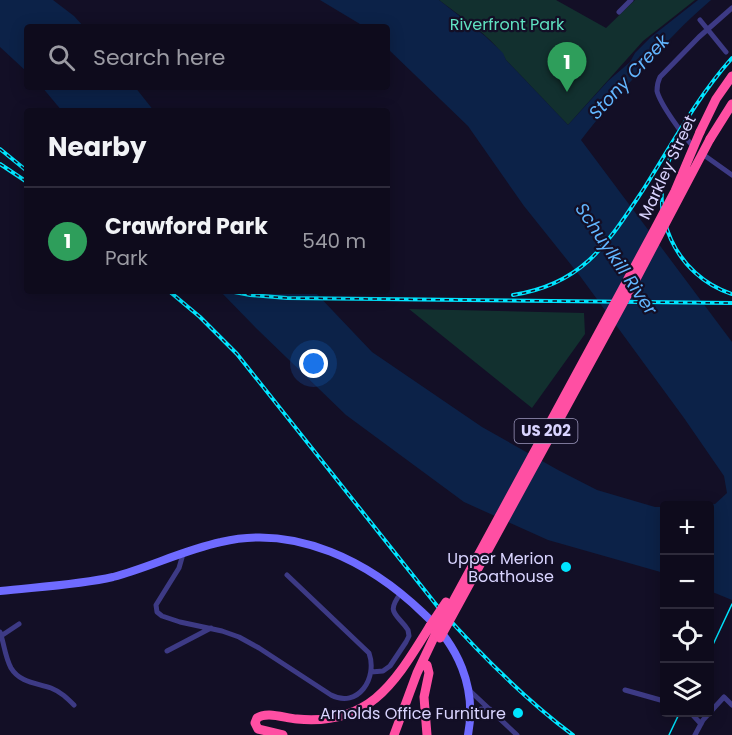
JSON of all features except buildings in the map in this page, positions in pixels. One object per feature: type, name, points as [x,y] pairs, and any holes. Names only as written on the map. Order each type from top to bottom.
[{"type":"highway","name":"Markley Street","points":[[634,276],[700,132],[732,76]]},
{"type":"highway","name":"Markley Street","points":[[634,276],[732,104]]},
{"type":"highway","name":"US 202","points":[[435,632],[452,592],[460,588],[634,276]]},
{"type":"highway","points":[[397,734],[417,673],[435,632],[634,276]]},
{"type":"highway","points":[[397,734],[427,665],[435,632]]},
{"type":"highway","points":[[283,735],[258,729],[255,723],[256,718],[264,715],[326,719],[362,708],[394,682],[435,632]]},
{"type":"highway","points":[[427,665],[429,673],[424,697],[427,735]]},
{"type":"main road","points":[[0,591],[87,581],[121,574],[217,543],[241,538],[266,537],[311,544],[345,558],[372,573],[400,593],[432,621],[450,643],[462,666],[469,690],[471,715],[468,735]]},
{"type":"street","points":[[619,12],[631,0]]},
{"type":"street","points":[[732,8],[660,77],[657,86],[661,99],[689,143],[732,175]]},
{"type":"street","points":[[700,20],[726,52]]},
{"type":"street","points":[[183,554],[181,565],[157,603],[156,610],[160,615],[230,633],[249,642],[337,699],[348,699],[365,686],[370,672],[371,658],[366,648],[286,575]]},
{"type":"street","points":[[370,672],[386,669],[408,639],[407,627],[392,611],[394,602],[400,593]]},
{"type":"street","points":[[19,624],[1,634],[14,672],[23,680],[56,690],[74,705]]},
{"type":"street","points":[[167,651],[211,628]]},
{"type":"street","points":[[0,665],[9,662]]},
{"type":"street","points":[[469,690],[517,735]]},
{"type":"street","points":[[626,690],[660,700]]},
{"type":"street","points":[[695,735],[701,724],[724,697],[732,705]]},
{"type":"street","points":[[471,715],[481,709],[490,709]]},
{"type":"street","points":[[695,717],[701,724]]},
{"type":"green space","name":"Riverfront Park","points":[[439,0],[556,0],[606,28],[635,0],[695,0],[643,41],[568,125],[506,60],[494,44]]},
{"type":"green space","points":[[409,309],[584,313],[585,334],[532,408]]},
{"type":"water","points":[[0,0],[53,0],[81,24],[24,24],[24,69],[0,47]]},
{"type":"water","points":[[320,0],[439,0],[503,53],[506,60],[568,125],[608,81],[630,62],[635,53],[651,37],[698,0],[711,0],[656,53],[581,140],[732,342],[732,600],[714,593],[714,504],[727,493],[724,476],[580,276],[524,206],[468,126],[390,51],[390,24],[360,24]]},
{"type":"water","points":[[44,90],[137,90],[152,108],[60,108]]},
{"type":"water","points":[[223,294],[317,294],[372,352],[482,427],[597,490],[660,507],[660,572],[548,540],[464,502],[346,415]]},
{"type":"tram line","points":[[714,642],[732,604]]},
{"type":"tram line","points":[[669,735],[678,717]]},
{"type":"railway","points":[[513,295],[537,290],[558,282],[591,259],[605,244],[643,190],[696,105],[732,58]]},
{"type":"railway","points":[[0,149],[24,169]]},
{"type":"railway","points":[[670,158],[663,179],[662,200],[664,220],[671,240],[681,257],[695,273],[712,285],[732,294]]},
{"type":"railway","points":[[0,164],[24,180]]},
{"type":"railway","points":[[173,294],[200,317],[237,354],[438,607],[519,691],[573,735]]},
{"type":"railway","points":[[245,294],[287,298],[732,303]]},
{"type":"place","name":"Crawford Park","points":[[567,92]]},
{"type":"place","name":"Upper Merion Boathouse","points":[[566,567]]},
{"type":"place","name":"Arnolds Office Furniture","points":[[518,713]]},
{"type":"water label","name":"Stony Creek","points":[[629,77]]},
{"type":"water label","name":"Schuylkill River","points":[[616,259]]}]
